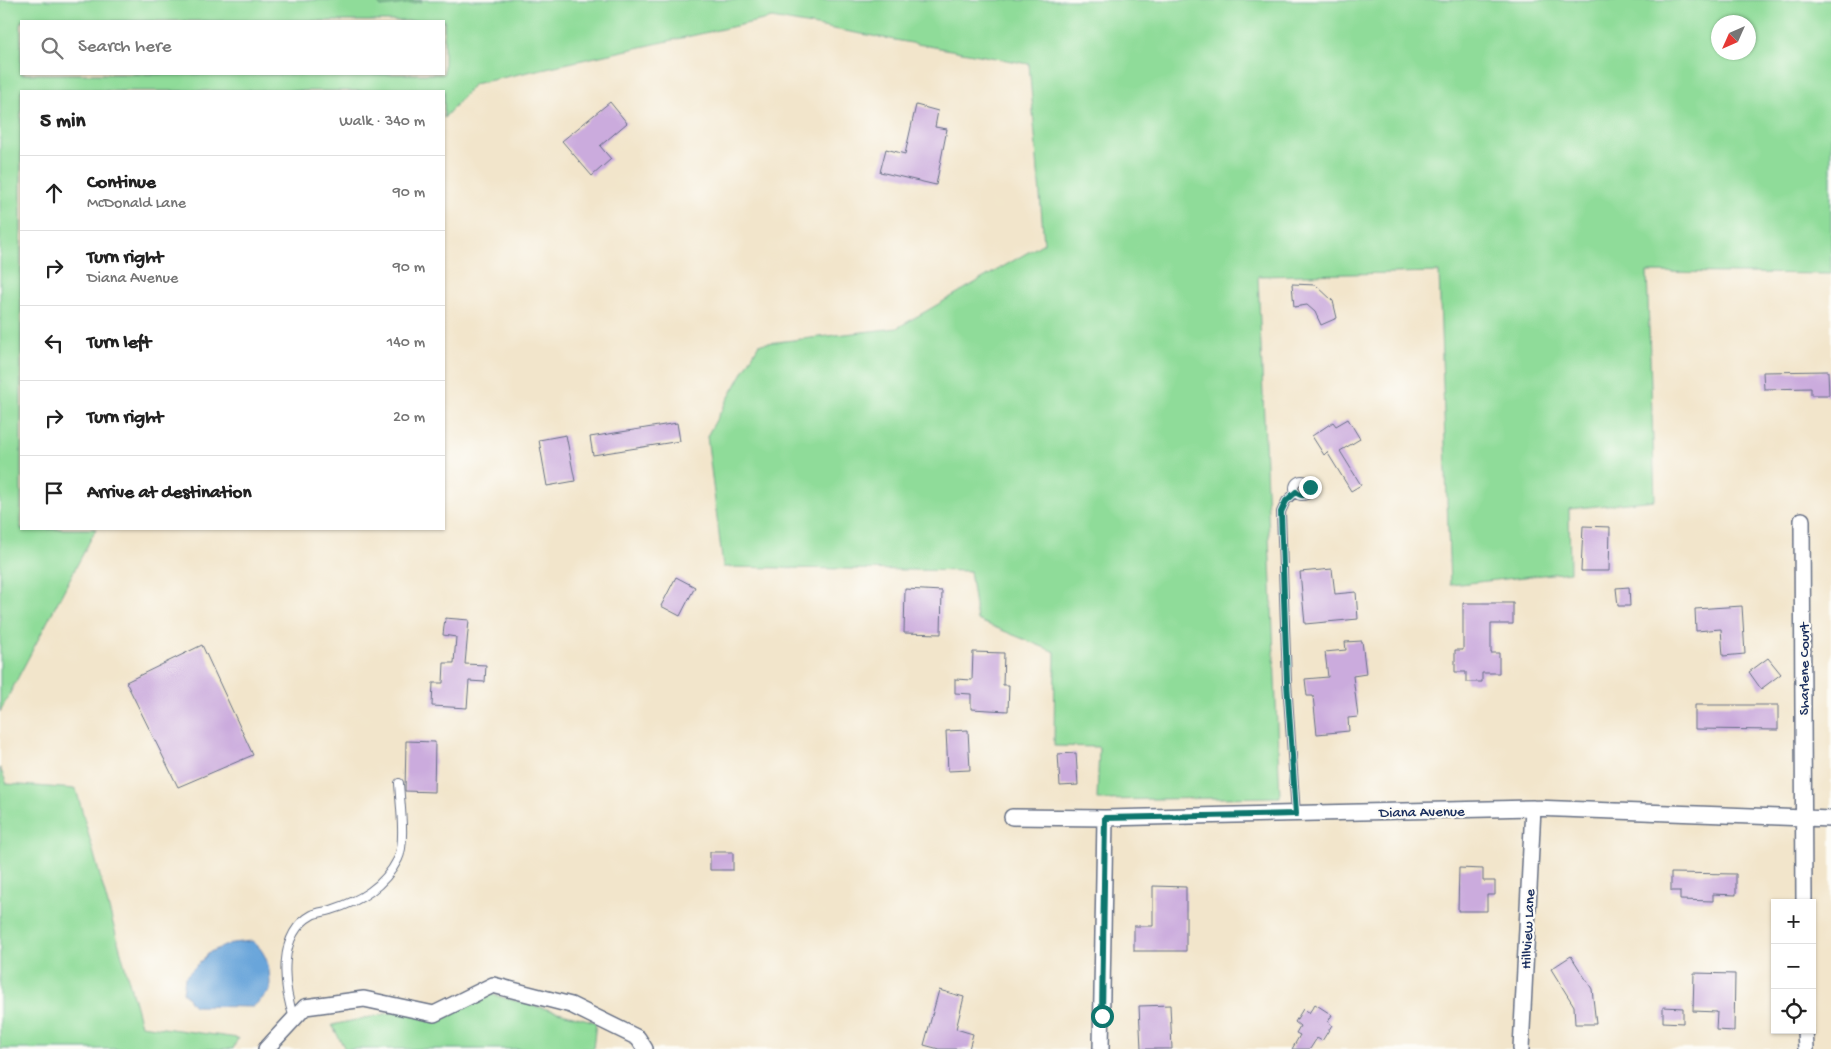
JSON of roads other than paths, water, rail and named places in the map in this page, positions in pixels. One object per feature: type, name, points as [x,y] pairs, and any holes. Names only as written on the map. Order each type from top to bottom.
[{"type":"street","name":"Sharlene Court","points":[[1802,520],[1804,899]]},
{"type":"street","name":"Diana Avenue","points":[[1012,817],[1105,818],[1533,808],[1831,819]]},
{"type":"street","name":"Hillview Lane","points":[[1522,1049],[1533,808]]},
{"type":"street","points":[[1102,1049],[1105,818]]},
{"type":"street","points":[[266,1049],[304,1007],[364,999],[434,1014],[493,985],[570,1005],[638,1038],[645,1049]]},
{"type":"street","points":[[1805,1034],[1806,1049]]},
{"type":"lane","points":[[1296,492],[1286,501],[1281,512],[1287,682],[1296,814]]},
{"type":"lane","points":[[294,1018],[288,1001],[285,968],[290,938],[302,922],[314,914],[359,900],[371,893],[383,881],[398,858],[402,844],[399,784]]},
{"type":"water","points":[[252,941],[258,946],[265,957],[270,976],[270,991],[253,1007],[194,1006],[183,992],[185,977],[210,952],[232,943]]}]
